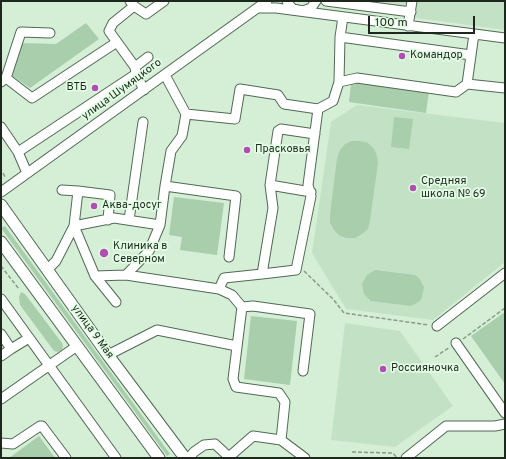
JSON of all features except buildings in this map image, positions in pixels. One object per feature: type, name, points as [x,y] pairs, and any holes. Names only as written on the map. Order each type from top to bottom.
[{"type":"main road","name":"улица 9 Мая","points":[[1,205],[108,355],[185,458]]},
{"type":"main road","name":"улица 9 Мая","points":[[1,242],[159,458]]},
{"type":"street","points":[[144,90],[136,70],[109,31],[113,22],[132,4],[146,14],[164,1]]},
{"type":"street","name":"улица Шумяцкого","points":[[1,192],[267,1]]},
{"type":"street","points":[[287,1],[290,6],[297,11],[307,10],[317,1],[321,10],[326,15]]},
{"type":"street","points":[[326,1],[411,12]]},
{"type":"street","points":[[408,26],[412,1]]},
{"type":"street","points":[[258,8],[276,8],[505,38]]},
{"type":"street","points":[[186,114],[235,119],[240,89],[278,94],[284,104],[318,109],[333,101],[339,82],[340,37],[343,17]]},
{"type":"street","points":[[50,33],[21,32],[4,80],[32,98],[117,42]]},
{"type":"street","points":[[467,84],[474,34]]},
{"type":"street","points":[[340,37],[471,55]]},
{"type":"street","points":[[18,152],[136,70],[148,57]]},
{"type":"street","points":[[126,275],[149,251],[160,225],[171,151],[182,136],[186,114],[165,75]]},
{"type":"street","points":[[339,82],[357,78],[456,92],[467,84],[505,88]]},
{"type":"street","points":[[219,289],[224,278],[296,270],[311,192],[308,186],[318,109]]},
{"type":"street","points":[[129,220],[143,122]]},
{"type":"street","points":[[1,127],[18,152],[27,173]]},
{"type":"street","points":[[262,274],[273,208],[270,185],[278,131],[281,128],[315,134]]},
{"type":"street","points":[[270,185],[311,192]]},
{"type":"street","points":[[165,186],[236,196],[229,257]]},
{"type":"street","points":[[62,190],[110,195],[108,220]]},
{"type":"street","points":[[48,269],[56,261],[74,226],[78,191]]},
{"type":"street","points":[[74,226],[114,218],[160,225]]},
{"type":"street","points":[[74,226],[95,276],[116,302]]},
{"type":"street","points":[[437,326],[505,273]]},
{"type":"street","points":[[95,276],[126,275],[219,289],[232,295],[242,308],[233,379],[236,387],[280,393],[285,402],[281,440]]},
{"type":"street","points":[[1,299],[116,458]]},
{"type":"street","points":[[242,308],[253,306],[310,314],[303,371]]},
{"type":"street","points":[[108,355],[157,330],[237,346]]},
{"type":"street","points":[[1,334],[12,349]]},
{"type":"street","points":[[1,356],[29,338]]},
{"type":"street","points":[[456,343],[505,413]]},
{"type":"street","points":[[1,399],[77,346]]},
{"type":"street","points":[[406,458],[446,426],[495,426],[505,424]]},
{"type":"street","points":[[1,443],[13,444],[42,426],[45,427],[66,458]]},
{"type":"street","points":[[189,458],[204,445],[215,444],[229,458],[253,436],[281,440],[305,458]]},
{"type":"path","points":[[3,173],[5,177]]},
{"type":"path","points":[[1,266],[18,289]]},
{"type":"path","points":[[296,270],[305,271],[344,313],[437,326]]},
{"type":"path","points":[[435,357],[505,308]]},
{"type":"path","points":[[352,452],[393,453],[397,458]]},
{"type":"shaded area","points":[[327,1],[505,1],[505,30],[327,6]]},
{"type":"shaded area","points":[[86,23],[99,39],[30,88],[11,75],[20,43],[56,44]]},
{"type":"shaded area","points":[[362,81],[429,91],[426,113],[349,102],[351,84]]},
{"type":"shaded area","name":"Средняя школа № 69","points":[[357,105],[505,123],[505,262],[433,320],[346,309],[312,253],[331,122]]},
{"type":"shaded area","points":[[394,117],[413,119],[409,149],[391,147]]},
{"type":"shaded area","points":[[352,141],[368,143],[374,149],[378,163],[368,229],[355,238],[347,238],[340,236],[334,230],[330,223],[330,215],[337,158],[340,150],[345,144]]},
{"type":"shaded area","points":[[174,197],[224,203],[217,255],[180,250],[182,237],[169,235]]},
{"type":"shaded area","points":[[5,226],[170,454],[167,456],[1,228]]},
{"type":"shaded area","points":[[375,270],[415,275],[419,278],[424,287],[420,301],[411,306],[371,301],[364,294],[362,284],[367,275]]},
{"type":"shaded area","points":[[21,292],[25,294],[62,343],[62,350],[58,352],[54,351],[20,305],[19,297]]},
{"type":"shaded area","points":[[505,312],[505,384],[471,336]]},
{"type":"shaded area","points":[[251,316],[297,321],[290,385],[244,379]]},
{"type":"shaded area","name":"Россияночка","points":[[345,323],[400,331],[453,406],[395,447],[331,440]]},
{"type":"shaded area","points":[[39,436],[55,458],[9,458]]},
{"type":"place","name":"Командор","points":[[402,56]]},
{"type":"place","name":"ВТБ","points":[[95,88]]},
{"type":"place","name":"Прасковья","points":[[247,150]]},
{"type":"place","name":"Средняя школа № 69","points":[[413,188]]},
{"type":"place","name":"Аква-досуг","points":[[94,206]]},
{"type":"place","name":"Клиника в Северном","points":[[104,253]]},
{"type":"place","name":"Россияночка","points":[[383,369]]}]
